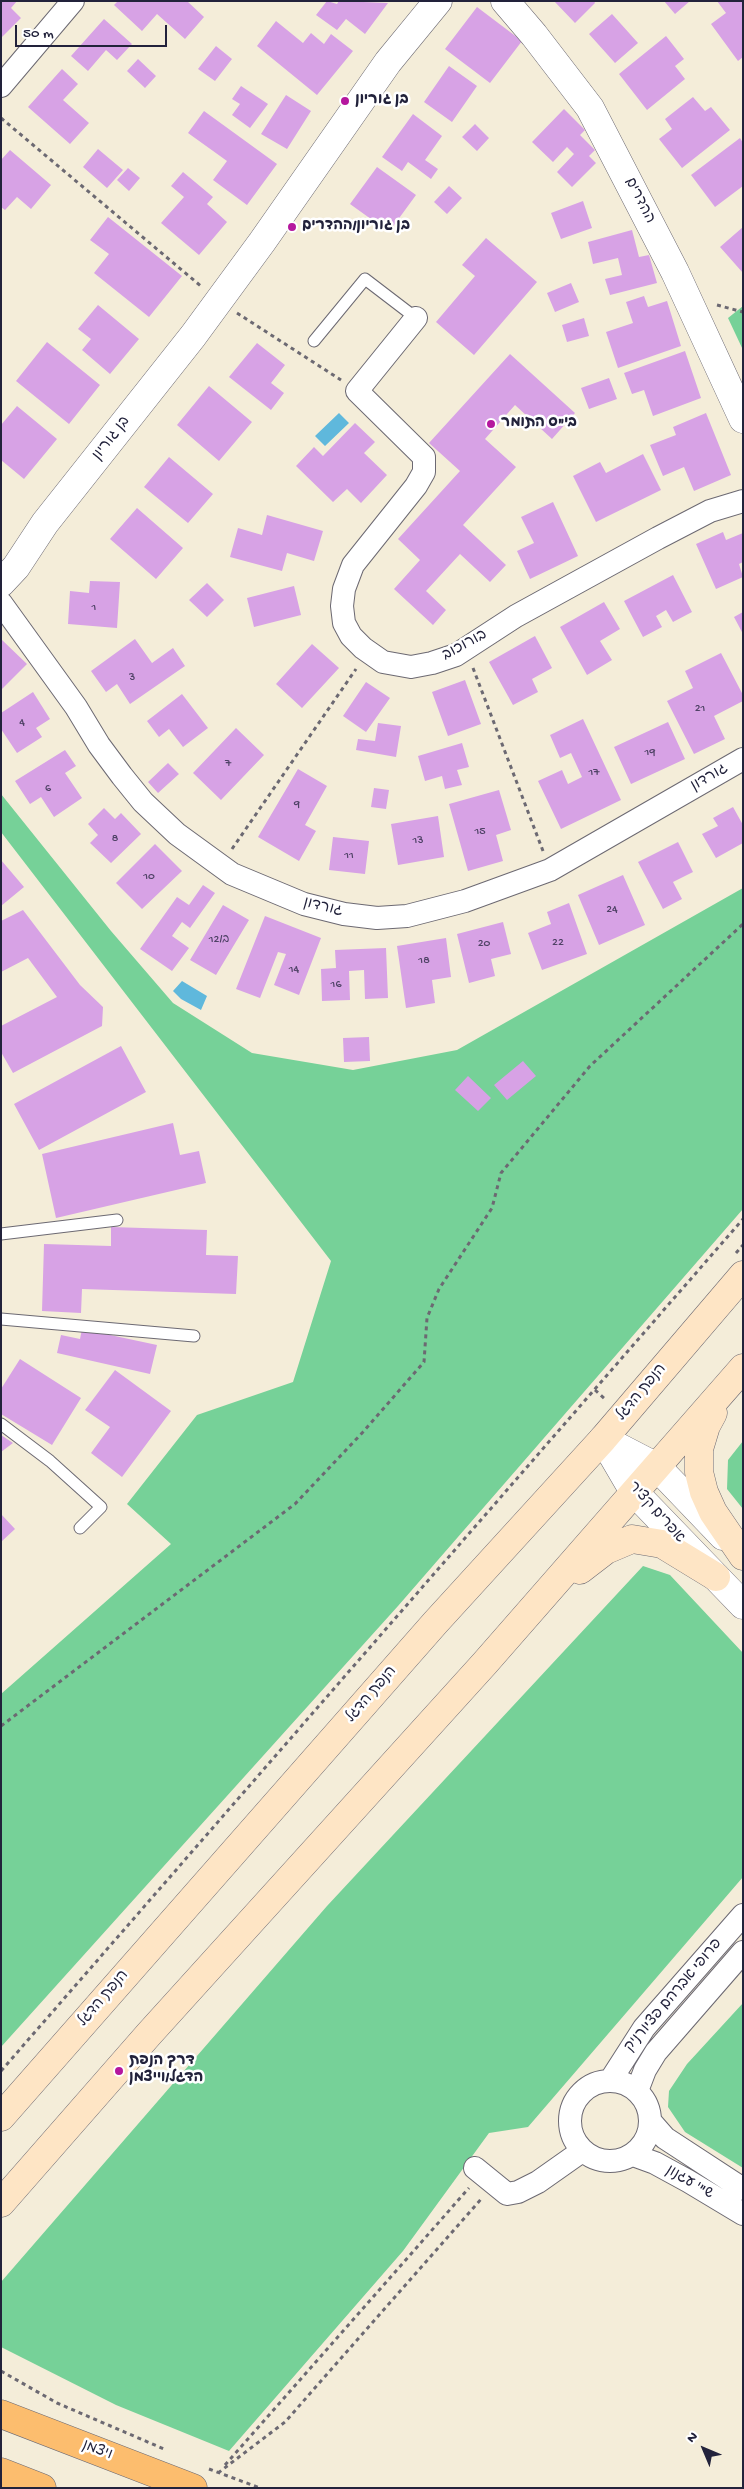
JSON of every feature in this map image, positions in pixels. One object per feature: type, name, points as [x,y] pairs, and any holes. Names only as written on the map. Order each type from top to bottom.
[{"type":"main road","name":"הנפת הדגל","points":[[1,2116],[435,1623],[603,1439],[743,1275]]},
{"type":"main road","points":[[1,2203],[149,2034],[542,1598],[740,1371]]},
{"type":"main road","points":[[740,1371],[720,1400],[706,1426],[699,1449],[699,1472],[704,1492],[713,1512],[743,1557]]},
{"type":"main road","points":[[542,1598],[606,1550],[632,1539],[662,1544],[716,1577]]},
{"type":"main road","name":"ויצמן","points":[[7,2414],[197,2476]]},
{"type":"main road","points":[[3,2473],[42,2488]]},
{"type":"street","points":[[1,86],[73,1]]},
{"type":"street","name":"בן גוריון","points":[[388,62],[421,1]]},
{"type":"street","name":"בן גוריון","points":[[1,583],[16,567],[46,524],[219,301],[388,62],[438,1]]},
{"type":"street","name":"ההדרים","points":[[505,1],[534,35],[590,108],[675,272],[743,419]]},
{"type":"street","points":[[357,391],[416,318]]},
{"type":"street","name":"בורוכוב","points":[[357,391],[424,457],[424,472],[416,486],[353,565],[344,589],[342,606],[344,623],[351,636],[368,652],[383,662],[411,667],[432,663],[456,655],[516,616],[658,538],[710,512],[743,501]]},
{"type":"street","name":"בן גוריון","points":[[1,569],[46,524]]},
{"type":"street","name":"גורדון","points":[[1,603],[76,707],[99,745],[144,802],[199,851],[232,874],[304,904],[344,914],[377,918],[407,916],[465,901],[550,870],[743,759]]},
{"type":"street","name":"אפרים קציר","points":[[603,1439],[656,1467],[743,1557]]},
{"type":"street","name":"אפרים קציר","points":[[603,1439],[634,1492],[743,1604]]},
{"type":"street","name":"פרופ' אברהם פצ'ורניק","points":[[610,2081],[644,2028],[743,1915]]},
{"type":"street","name":"פרופ' אברהם פצ'ורניק","points":[[637,2091],[645,2070],[656,2052],[743,1952]]},
{"type":"street","points":[[610,2081],[629,2085],[637,2091],[644,2100],[651,2122],[642,2146],[633,2155],[611,2162],[600,2161],[582,2151],[572,2134],[569,2121],[577,2098],[586,2089],[598,2083],[610,2081]]},
{"type":"street","name":"ש\"י עגנון","points":[[651,2122],[665,2138],[743,2189]]},
{"type":"street","points":[[484,2175],[507,2194],[518,2192],[538,2182],[582,2151]]},
{"type":"street","name":"ש\"י עגנון","points":[[633,2155],[655,2163],[743,2214]]},
{"type":"lane","points":[[314,341],[366,279],[416,318]]},
{"type":"lane","points":[[1,1234],[117,1220]]},
{"type":"lane","points":[[1,1319],[194,1336]]},
{"type":"lane","points":[[1,1424],[50,1461],[101,1507],[80,1528]]},
{"type":"path","points":[[1,118],[219,301],[357,391]]},
{"type":"path","points":[[709,303],[743,312]]},
{"type":"path","points":[[466,648],[550,870]]},
{"type":"path","points":[[228,855],[368,652]]},
{"type":"path","points":[[1,1726],[296,1504],[363,1432],[424,1362],[427,1318],[439,1289],[492,1208],[501,1173],[590,1066],[743,924]]},
{"type":"path","points":[[1,2071],[743,1219]]},
{"type":"path","points":[[218,2473],[484,2175]]},
{"type":"path","points":[[218,2473],[285,2422],[484,2175]]},
{"type":"path","points":[[1,2371],[57,2403],[165,2450]]},
{"type":"path","points":[[197,2476],[218,2473],[260,2488]]},
{"type":"green space","points":[[743,306],[743,350],[728,318]]},
{"type":"green space","points":[[1,794],[111,931],[173,1003],[252,1053],[353,1070],[457,1050],[743,888],[743,1209],[398,1606],[1,2047],[1,1694],[171,1544],[127,1504],[197,1415],[293,1382],[331,1261],[1,832]]},
{"type":"green space","points":[[743,1441],[743,1509],[727,1489],[728,1460]]},
{"type":"green space","points":[[643,1566],[670,1575],[743,1653],[743,1877],[528,2127],[489,2133],[403,2251],[229,2451],[116,2405],[1,2347],[1,2282],[327,1906]]},
{"type":"green space","points":[[743,2003],[743,2168],[685,2132],[668,2107],[669,2091],[687,2064]]},
{"type":"water","points":[[339,413],[349,423],[325,446],[315,436]]},
{"type":"water","points":[[182,981],[207,996],[201,1010],[181,999],[173,991]]},
{"type":"building","points":[[1,1],[17,1],[11,8],[21,18],[1,38]]},
{"type":"building","points":[[118,1],[187,1],[204,17],[185,39],[157,14],[142,31],[114,5]]},
{"type":"building","points":[[327,1],[337,4],[339,1],[388,3],[365,34],[346,19],[337,30],[316,15]]},
{"type":"building","points":[[554,1],[594,1],[595,3],[575,23]]},
{"type":"building","points":[[664,1],[690,1],[675,14]]},
{"type":"building","points":[[717,1],[743,1],[743,57],[738,61],[711,24],[726,13]]},
{"type":"building","points":[[477,7],[522,41],[490,83],[445,49]]},
{"type":"building","points":[[612,14],[638,43],[615,63],[589,34]]},
{"type":"building","points":[[104,19],[132,44],[117,60],[106,50],[88,71],[71,56]]},
{"type":"building","points":[[276,21],[303,43],[311,33],[324,44],[331,34],[353,51],[317,95],[257,46]]},
{"type":"building","points":[[666,36],[684,59],[675,66],[685,79],[647,110],[619,74]]},
{"type":"building","points":[[216,46],[232,59],[215,81],[198,69]]},
{"type":"building","points":[[138,59],[156,76],[145,88],[127,71]]},
{"type":"building","points":[[449,66],[477,86],[452,122],[424,102]]},
{"type":"building","points":[[62,69],[78,84],[63,100],[89,123],[70,144],[28,107]]},
{"type":"building","points":[[241,86],[268,104],[250,128],[232,115],[240,104],[232,99]]},
{"type":"building","points":[[286,95],[311,111],[287,149],[261,134]]},
{"type":"building","points":[[693,97],[705,111],[711,107],[730,130],[682,168],[659,139],[672,129],[665,119]]},
{"type":"building","points":[[564,109],[585,130],[580,135],[595,150],[589,156],[596,163],[572,187],[557,172],[574,154],[567,147],[553,162],[532,142]]},
{"type":"building","points":[[204,111],[277,164],[247,205],[213,180],[227,161],[188,133]]},
{"type":"building","points":[[413,114],[442,136],[425,160],[438,169],[431,179],[408,162],[402,171],[382,157]]},
{"type":"building","points":[[475,124],[489,138],[477,151],[462,137]]},
{"type":"building","points":[[740,138],[743,143],[743,186],[715,207],[691,175]]},
{"type":"building","points":[[98,149],[123,170],[107,188],[83,167]]},
{"type":"building","points":[[10,150],[51,185],[31,209],[17,197],[5,210],[1,207],[1,160]]},
{"type":"building","points":[[377,167],[416,195],[389,232],[350,204]]},
{"type":"building","points":[[128,168],[140,178],[129,191],[117,180]]},
{"type":"building","points":[[183,172],[213,197],[207,204],[227,222],[199,255],[161,223],[184,197],[171,186]]},
{"type":"building","points":[[449,186],[462,198],[447,214],[434,202]]},
{"type":"building","points":[[583,201],[592,228],[561,239],[551,213]]},
{"type":"building","points":[[108,217],[182,276],[149,317],[94,273],[109,254],[90,240]]},
{"type":"building","points":[[743,227],[743,273],[720,247]]},
{"type":"building","points":[[632,230],[639,257],[649,255],[657,283],[610,295],[605,279],[622,275],[618,258],[593,264],[588,242]]},
{"type":"building","points":[[486,238],[537,282],[474,355],[436,322],[475,276],[462,265]]},
{"type":"building","points":[[571,283],[579,302],[555,312],[547,293]]},
{"type":"building","points":[[644,296],[648,307],[667,301],[681,346],[618,368],[606,332],[633,323],[626,302]]},
{"type":"building","points":[[98,305],[139,339],[110,374],[82,350],[91,339],[78,329]]},
{"type":"building","points":[[584,318],[589,336],[567,342],[562,325]]},
{"type":"building","points":[[47,342],[100,385],[69,424],[16,381]]},
{"type":"building","points":[[257,343],[285,365],[271,383],[284,393],[271,410],[229,377]]},
{"type":"building","points":[[685,351],[701,398],[653,416],[644,390],[632,394],[624,373]]},
{"type":"building","points":[[510,354],[575,413],[552,439],[515,405],[485,439],[516,467],[463,525],[506,565],[490,582],[460,554],[426,591],[446,610],[433,625],[394,589],[420,560],[398,539],[460,471],[429,443]]},
{"type":"building","points":[[609,378],[617,399],[589,409],[581,388]]},
{"type":"building","points":[[209,386],[252,422],[219,461],[177,425]]},
{"type":"building","points":[[17,406],[57,439],[24,479],[1,460],[1,425]]},
{"type":"building","points":[[706,413],[731,475],[694,491],[684,467],[663,476],[650,445],[676,435],[673,427]]},
{"type":"building","points":[[355,423],[375,442],[364,453],[387,475],[361,503],[347,489],[333,502],[296,466],[314,447],[323,456]]},
{"type":"building","points":[[643,454],[661,490],[596,522],[573,476],[600,462],[606,473]]},
{"type":"building","points":[[169,457],[213,494],[188,523],[144,487]]},
{"type":"building","points":[[553,502],[578,556],[530,579],[517,551],[534,543],[521,517]]},
{"type":"building","points":[[137,508],[183,548],[156,579],[110,539]]},
{"type":"building","points":[[267,515],[323,531],[314,561],[287,553],[282,571],[230,557],[238,528],[262,535]]},
{"type":"building","points":[[723,532],[726,540],[743,533],[743,562],[739,564],[743,577],[716,589],[696,544]]},
{"type":"building","points":[[673,575],[692,612],[673,622],[666,610],[656,616],[662,627],[643,637],[624,601]]},
{"type":"building","points":[[90,581],[120,582],[117,628],[68,624],[70,591],[89,593]]},
{"type":"building","points":[[207,583],[224,600],[207,617],[189,600]]},
{"type":"building","points":[[294,586],[301,615],[254,627],[247,598]]},
{"type":"building","points":[[604,602],[620,629],[600,641],[612,660],[587,675],[560,627]]},
{"type":"building","points":[[743,612],[743,634],[734,617]]},
{"type":"building","points":[[535,636],[552,668],[532,679],[538,692],[513,705],[489,662]]},
{"type":"building","points":[[1,639],[27,664],[2,689],[1,688]]},
{"type":"building","points":[[135,639],[152,663],[173,648],[185,666],[130,704],[117,684],[106,692],[91,671]]},
{"type":"building","points":[[312,644],[339,668],[302,708],[276,684]]},
{"type":"building","points":[[721,653],[743,695],[743,701],[714,716],[725,739],[694,754],[667,701],[693,688],[685,671]]},
{"type":"building","points":[[465,680],[481,724],[448,736],[432,692]]},
{"type":"building","points":[[366,682],[390,698],[366,732],[343,716]]},
{"type":"building","points":[[33,692],[50,719],[36,728],[42,737],[17,753],[1,729],[1,713]]},
{"type":"building","points":[[182,694],[208,728],[183,747],[169,729],[159,737],[147,721]]},
{"type":"building","points":[[583,719],[621,800],[561,829],[538,781],[562,770],[568,784],[582,777],[571,753],[560,758],[550,735]]},
{"type":"building","points":[[668,722],[685,759],[631,784],[614,747]]},
{"type":"building","points":[[378,723],[401,726],[396,757],[356,750],[358,739],[375,741]]},
{"type":"building","points":[[236,728],[264,755],[221,800],[193,773]]},
{"type":"building","points":[[462,743],[469,767],[457,770],[462,785],[445,789],[442,776],[425,781],[418,756]]},
{"type":"building","points":[[65,750],[76,766],[65,773],[82,798],[54,817],[41,797],[30,804],[15,781]]},
{"type":"building","points":[[168,763],[179,774],[158,793],[148,782]]},
{"type":"building","points":[[298,769],[327,786],[305,825],[316,831],[299,861],[258,837]]},
{"type":"building","points":[[374,788],[389,790],[386,809],[371,807]]},
{"type":"building","points":[[499,790],[511,830],[496,835],[503,861],[468,871],[449,804]]},
{"type":"building","points":[[733,807],[743,825],[743,843],[716,858],[702,834],[718,826],[713,818]]},
{"type":"building","points":[[104,808],[115,819],[121,813],[141,834],[111,863],[90,843],[98,835],[88,824]]},
{"type":"building","points":[[438,816],[444,857],[398,865],[391,824]]},
{"type":"building","points":[[333,837],[369,841],[365,874],[329,870]]},
{"type":"building","points":[[678,842],[693,872],[673,882],[682,899],[663,909],[638,862]]},
{"type":"building","points":[[155,844],[182,871],[142,909],[116,883]]},
{"type":"building","points":[[1,860],[24,887],[1,906]]},
{"type":"building","points":[[623,875],[645,925],[599,945],[578,895]]},
{"type":"building","points":[[203,885],[215,893],[190,928],[182,922],[172,936],[189,948],[172,971],[140,949],[177,897],[189,905]]},
{"type":"building","points":[[569,903],[587,954],[542,970],[528,933],[551,924],[547,912]]},
{"type":"building","points":[[223,905],[249,920],[216,975],[190,960]]},
{"type":"building","points":[[23,910],[80,985],[103,1007],[102,1026],[13,1073],[1,1052],[1,1026],[57,997],[28,958],[1,972],[1,921]]},
{"type":"building","points":[[265,916],[321,938],[299,995],[274,985],[286,954],[278,952],[260,998],[236,989]]},
{"type":"building","points":[[503,922],[511,954],[491,959],[495,976],[469,983],[457,934]]},
{"type":"building","points":[[446,938],[451,977],[432,980],[435,1003],[406,1008],[397,946]]},
{"type":"building","points":[[386,948],[388,998],[365,999],[364,970],[349,971],[350,1000],[322,1001],[321,969],[336,968],[335,950]]},
{"type":"building","points":[[369,1037],[370,1061],[344,1062],[343,1038]]},
{"type":"building","points":[[121,1046],[146,1092],[39,1150],[14,1104]]},
{"type":"building","points":[[523,1061],[536,1076],[507,1100],[494,1085]]},
{"type":"building","points":[[468,1076],[491,1098],[478,1111],[455,1090]]},
{"type":"building","points":[[173,1123],[180,1155],[199,1151],[206,1183],[56,1218],[42,1154]]},
{"type":"building","points":[[111,1227],[207,1230],[206,1255],[238,1256],[236,1294],[82,1289],[81,1313],[42,1311],[44,1244],[111,1246]]},
{"type":"building","points":[[82,1329],[157,1345],[150,1374],[57,1353],[61,1335],[80,1339]]},
{"type":"building","points":[[20,1359],[81,1398],[52,1445],[1,1414],[1,1389]]},
{"type":"building","points":[[115,1370],[171,1411],[122,1477],[91,1453],[110,1427],[85,1410]]},
{"type":"building","points":[[1,1435],[13,1443],[1,1452]]},
{"type":"building","points":[[1,1514],[15,1529],[1,1542]]},
{"type":"place","name":"בן גוריון","points":[[345,101]]},
{"type":"place","name":"בן גוריון/ההדרים","points":[[292,227]]},
{"type":"place","name":"בי\"ס התומר","points":[[491,424]]},
{"type":"place","name":"דרך הנפת הדגל/וייצמן","points":[[119,2071]]}]
